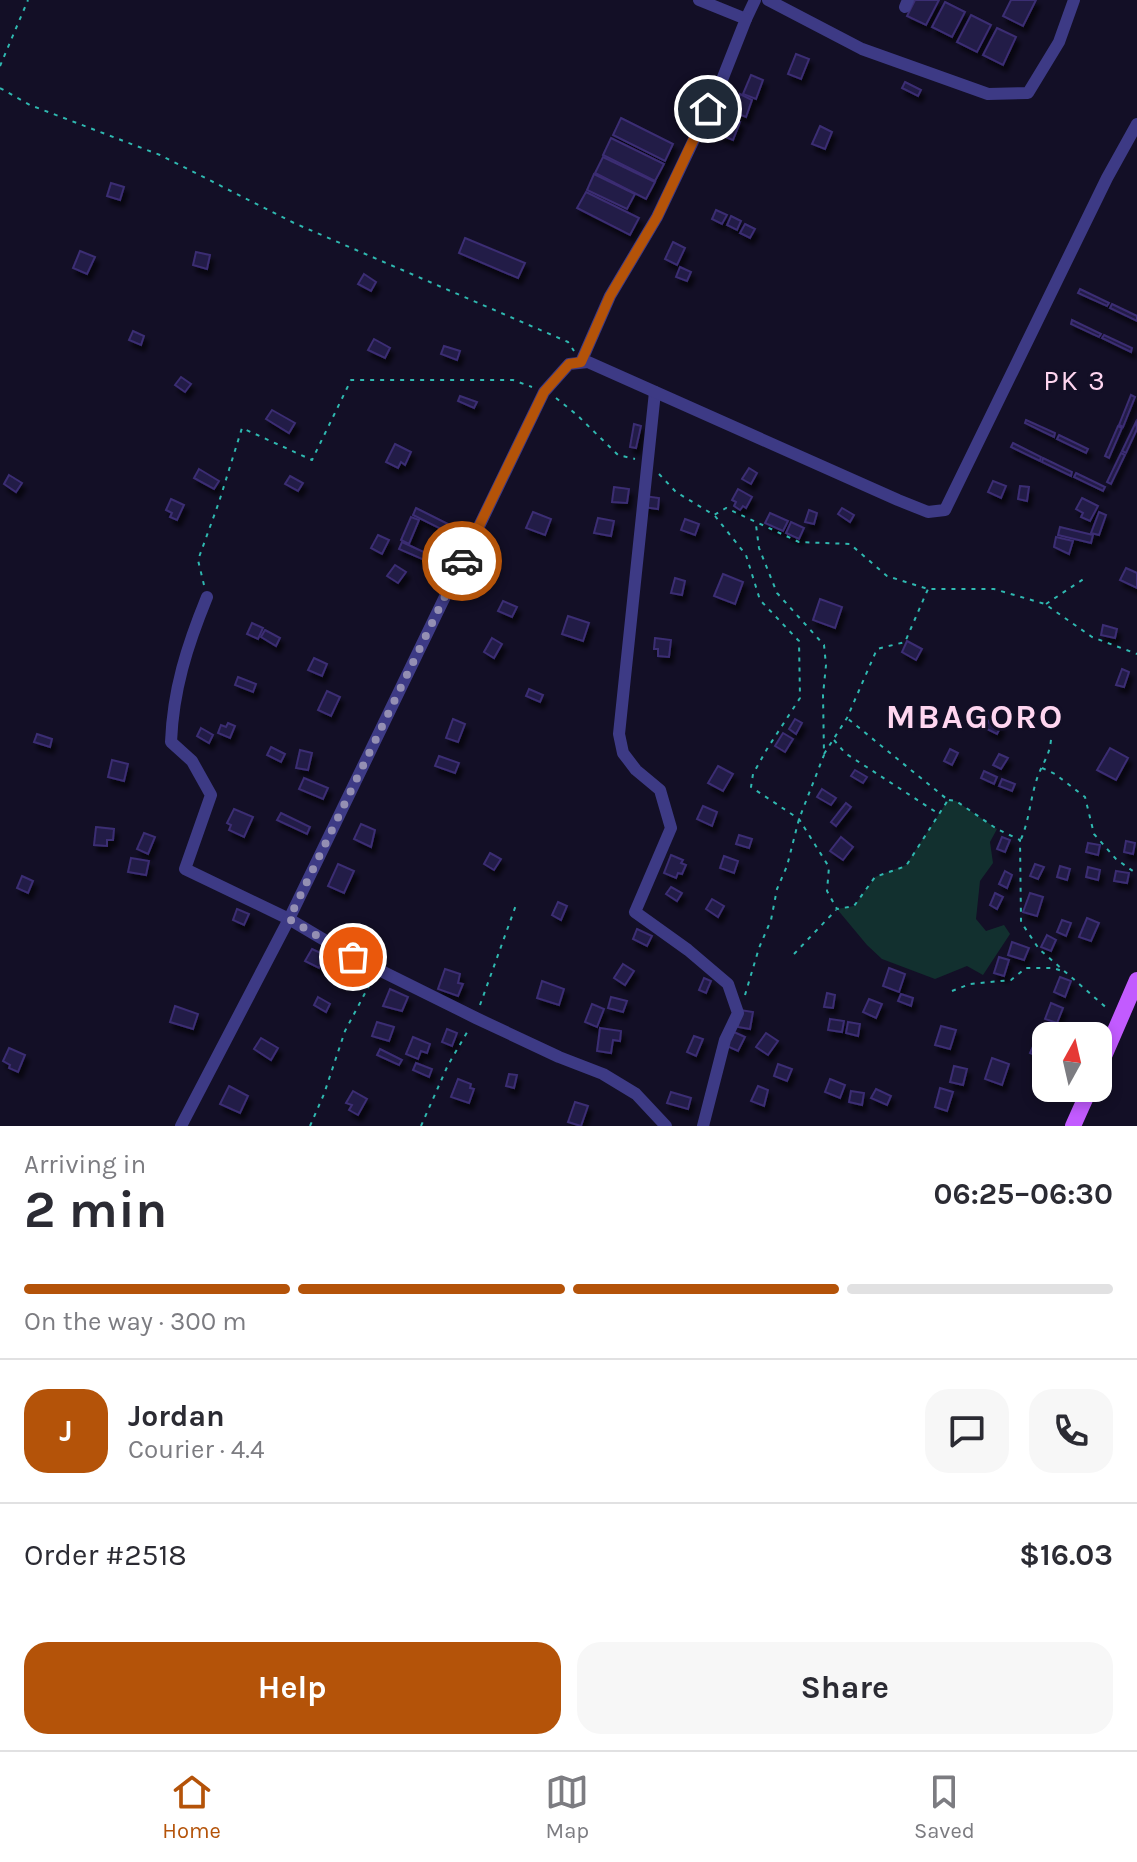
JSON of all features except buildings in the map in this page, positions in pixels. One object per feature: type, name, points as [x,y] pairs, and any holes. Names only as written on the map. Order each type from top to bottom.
[{"type":"main road","points":[[1112,1038],[1137,980]]},
{"type":"main road","points":[[1073,1126],[1084,1102]]},
{"type":"street","points":[[699,0],[746,19]]},
{"type":"street","points":[[581,362],[610,296],[657,217],[720,85],[755,0]]},
{"type":"street","points":[[768,0],[862,49],[988,94],[1028,93],[1059,42],[1074,0]]},
{"type":"street","points":[[181,1126],[289,919],[544,392],[569,364],[588,362],[898,500],[928,512],[945,510],[1107,178],[1137,124]]},
{"type":"street","points":[[655,392],[619,734],[623,753],[636,770],[660,790],[671,828],[635,912],[728,984],[738,1013],[725,1040],[703,1126]]},
{"type":"street","points":[[207,597],[187,646],[172,715],[171,742],[192,761],[211,795],[185,869],[289,919],[376,968],[476,1018],[603,1074],[636,1094],[666,1126]]},
{"type":"path","points":[[0,66],[28,0]]},
{"type":"path","points":[[0,88],[30,105],[160,155],[294,223],[568,342],[581,362]]},
{"type":"path","points":[[207,597],[198,560],[242,428],[312,460],[351,380],[513,380],[544,392],[577,415],[618,455],[647,461],[676,492],[714,515],[746,555],[760,600],[799,641],[800,698],[753,774],[751,787],[799,819],[829,867],[827,891],[837,909]]},
{"type":"path","points":[[714,515],[726,508],[799,542],[850,544],[887,576],[928,589],[994,589],[1045,604],[1092,637],[1137,654]]},
{"type":"path","points":[[755,524],[759,548],[777,593],[824,645],[824,755]]},
{"type":"path","points":[[1045,604],[1085,578]]},
{"type":"path","points":[[738,1013],[771,920],[777,889],[787,866],[799,819],[824,755],[847,718],[877,649],[905,642],[928,589]]},
{"type":"path","points":[[847,718],[948,800],[956,801],[997,829],[1020,840]]},
{"type":"path","points":[[834,739],[845,753],[939,814]]},
{"type":"path","points":[[1051,739],[1050,754],[1036,778],[1026,828],[1020,840],[1021,922],[1039,949],[1121,1018]]},
{"type":"path","points":[[1042,768],[1085,797],[1094,834],[1116,859],[1137,874]]},
{"type":"path","points":[[794,954],[837,909],[854,906],[875,877],[906,866],[948,800]]},
{"type":"path","points":[[421,1126],[448,1065],[476,1018],[516,905]]},
{"type":"path","points":[[310,1126],[345,1031],[376,968]]},
{"type":"path","points":[[952,991],[970,984],[1011,980],[1026,968],[1053,968],[1063,972]]},
{"type":"green space","points":[[948,800],[956,801],[997,829],[990,842],[993,863],[980,881],[976,919],[986,931],[1004,925],[1010,934],[983,975],[967,966],[935,979],[882,959],[837,909],[854,906],[875,877],[906,865]]},
{"type":"way so far","points":[[353,957],[289,919],[462,561]]},
{"type":"district","name":"PK 3","points":[[1075,380]]},
{"type":"district","name":"MBAGORO","points":[[975,717]]},
{"type":"route","points":[[462,561],[544,392],[569,364],[581,362],[610,296],[657,217],[708,109]]}]
